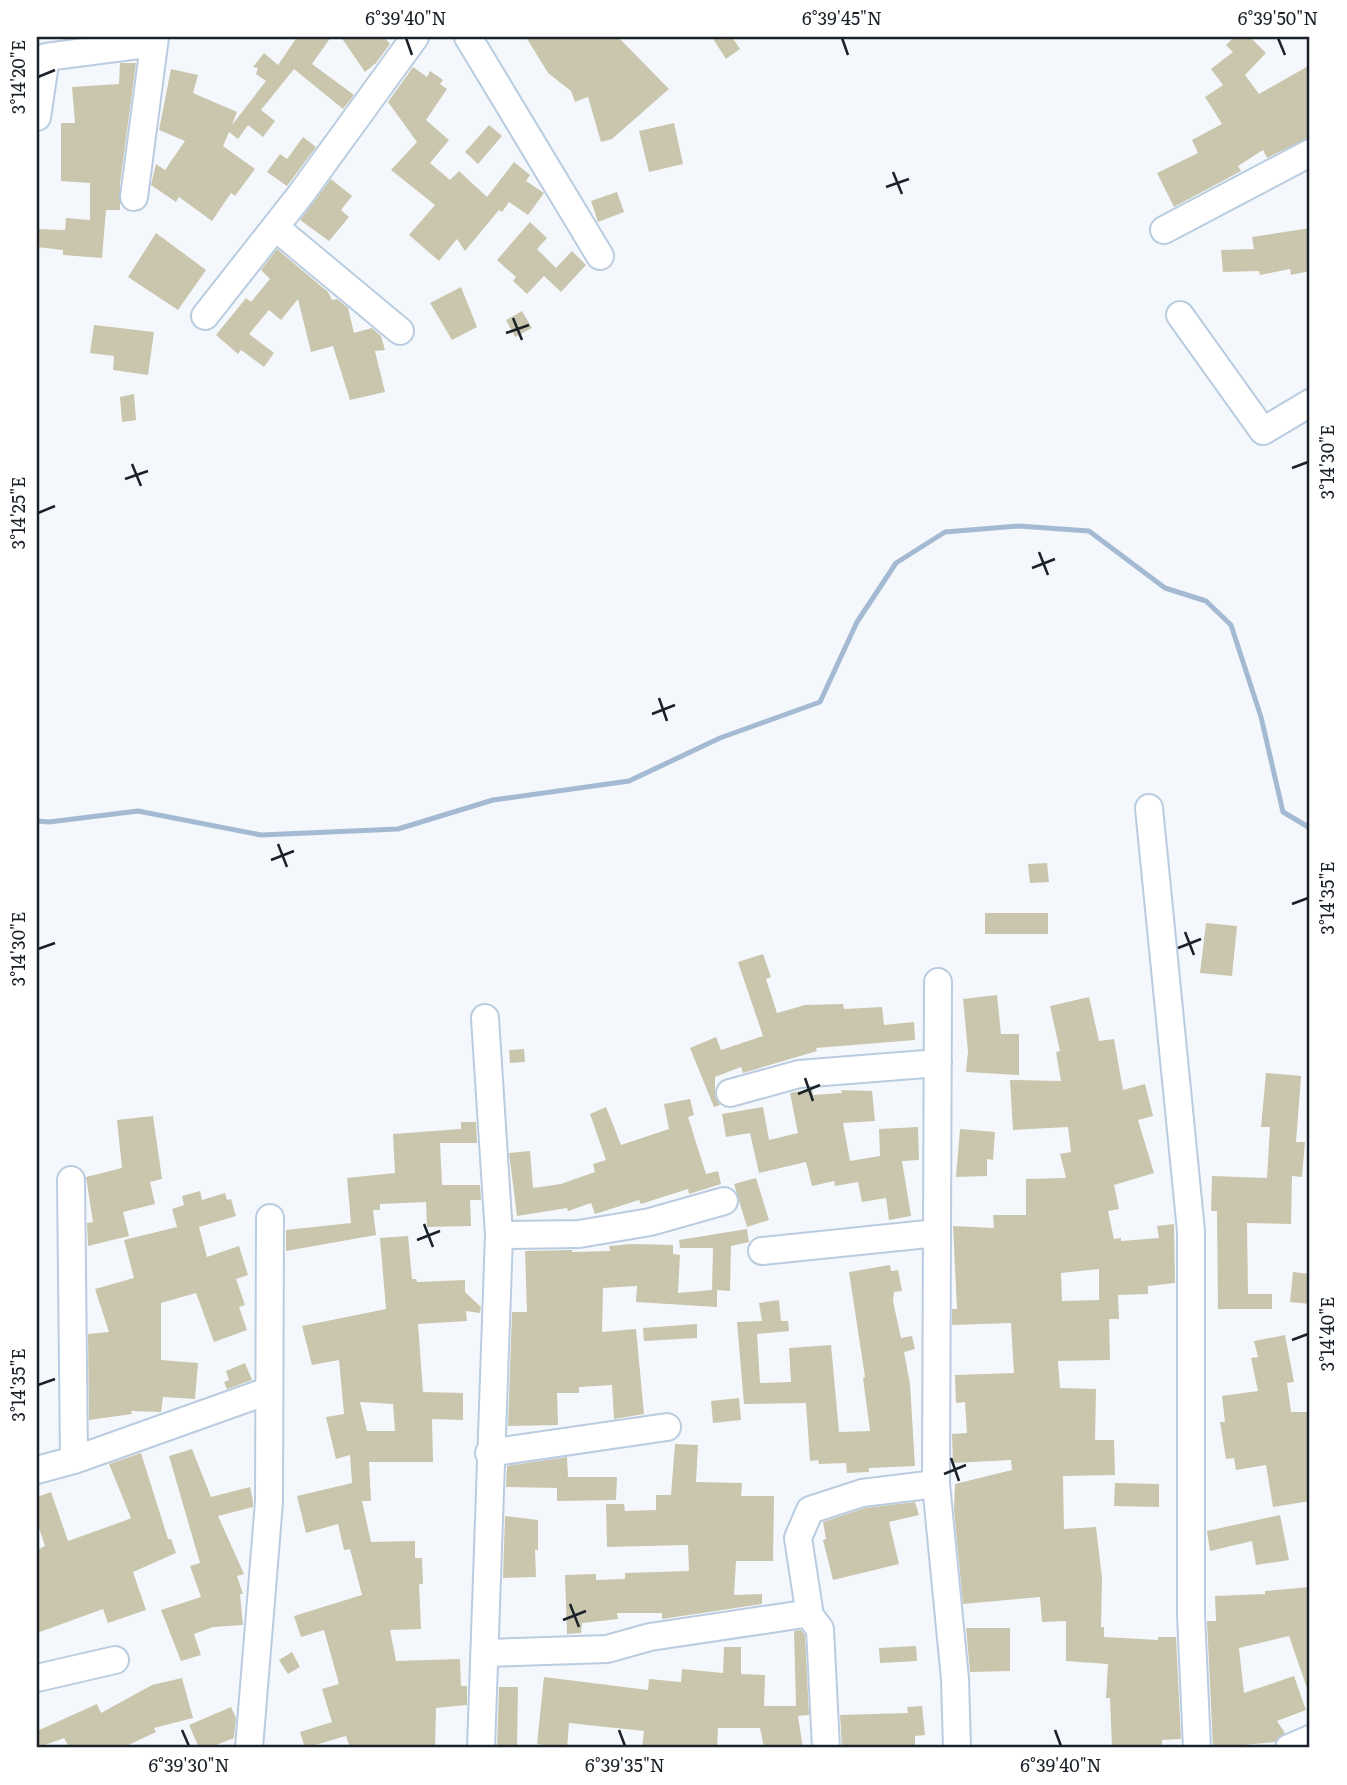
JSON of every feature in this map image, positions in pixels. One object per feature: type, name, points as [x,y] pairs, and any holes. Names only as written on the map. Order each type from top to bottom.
[{"type":"street","points":[[205,316],[381,87],[415,37]]},
{"type":"street","points":[[468,37],[600,256]]},
{"type":"street","points":[[37,117],[46,57],[154,40],[134,197]]},
{"type":"street","points":[[1164,230],[1310,153]]},
{"type":"street","points":[[275,226],[400,331]]},
{"type":"street","points":[[1180,315],[1263,431],[1310,403]]},
{"type":"street","points":[[1150,808],[1191,1231],[1191,1615],[1197,1748]]},
{"type":"street","points":[[938,982],[936,1484],[954,1679],[957,1748]]},
{"type":"street","points":[[481,1748],[489,1453],[499,1235],[485,1017]]},
{"type":"street","points":[[730,1093],[799,1074],[938,1063]]},
{"type":"street","points":[[71,1180],[74,1460]]},
{"type":"street","points":[[499,1235],[579,1234],[650,1222],[724,1201]]},
{"type":"street","points":[[249,1748],[269,1502],[270,1217]]},
{"type":"street","points":[[762,1251],[937,1233]]},
{"type":"street","points":[[37,1470],[74,1460],[268,1391]]},
{"type":"street","points":[[489,1453],[667,1427]]},
{"type":"street","points":[[810,1616],[798,1538],[810,1510],[862,1493],[936,1484]]},
{"type":"street","points":[[485,1653],[607,1649],[650,1637],[804,1614],[810,1616],[821,1629],[826,1748]]},
{"type":"street","points":[[37,1678],[115,1660]]},
{"type":"street","points":[[1289,1748],[1310,1739]]},
{"type":"building","points":[[297,37],[331,37],[312,64],[354,95],[343,109],[294,69],[261,110],[275,121],[263,137],[248,125],[238,139],[229,132],[223,146],[255,169],[235,196],[231,193],[212,221],[179,197],[176,202],[151,185],[156,164],[165,170],[185,141],[159,130],[171,69],[198,75],[193,93],[237,112],[232,125],[266,81],[256,74],[258,68],[253,67],[264,53],[278,65]]},
{"type":"building","points":[[341,37],[384,37],[390,44],[376,63],[365,72]]},
{"type":"building","points":[[526,37],[618,37],[669,89],[612,139],[601,142],[588,97],[575,102],[571,91],[548,73]]},
{"type":"building","points":[[712,37],[732,37],[740,49],[726,59]]},
{"type":"building","points":[[1234,37],[1250,37],[1266,53],[1245,75],[1259,94],[1310,65],[1310,137],[1267,158],[1263,150],[1238,166],[1241,171],[1174,207],[1157,173],[1198,153],[1192,140],[1222,124],[1205,97],[1223,85],[1211,69],[1233,52],[1226,45]]},
{"type":"building","points":[[120,63],[136,63],[120,184],[120,210],[106,210],[102,258],[63,255],[63,250],[37,247],[37,229],[65,230],[66,218],[90,220],[90,183],[61,181],[61,123],[75,123],[72,87],[119,84]]},
{"type":"building","points":[[413,67],[427,77],[430,71],[443,80],[440,84],[447,89],[426,120],[449,140],[430,163],[450,180],[459,171],[487,197],[514,162],[530,175],[526,181],[544,193],[528,215],[509,202],[465,251],[457,239],[439,261],[409,235],[435,205],[391,170],[417,142],[388,102]]},
{"type":"building","points":[[674,123],[683,164],[649,172],[639,131]]},
{"type":"building","points":[[489,125],[502,136],[478,164],[465,152]]},
{"type":"building","points":[[303,137],[316,147],[287,186],[267,172],[280,154],[287,159]]},
{"type":"building","points":[[331,179],[352,196],[341,210],[349,217],[329,241],[300,220]]},
{"type":"building","points":[[617,192],[624,212],[598,222],[591,201]]},
{"type":"building","points":[[530,222],[547,238],[537,249],[556,268],[572,251],[586,265],[561,292],[544,276],[527,294],[513,281],[516,277],[497,260]]},
{"type":"building","points":[[1310,228],[1310,271],[1291,275],[1290,269],[1260,275],[1259,271],[1223,272],[1221,250],[1254,249],[1252,237]]},
{"type":"building","points":[[156,233],[206,270],[178,310],[128,277]]},
{"type":"building","points":[[277,249],[328,292],[332,300],[337,299],[348,308],[354,333],[372,328],[381,336],[385,350],[375,351],[385,392],[350,400],[333,346],[311,352],[298,299],[281,320],[269,310],[249,334],[274,353],[264,367],[241,350],[238,354],[216,335],[246,298],[251,302],[270,279],[261,270]]},
{"type":"building","points":[[461,287],[477,327],[452,340],[430,303]]},
{"type":"building","points":[[522,311],[532,328],[515,337],[506,320]]},
{"type":"building","points":[[94,325],[154,332],[148,375],[113,370],[114,356],[90,353]]},
{"type":"building","points":[[134,394],[136,420],[122,422],[120,397]]},
{"type":"building","points":[[1047,863],[1049,882],[1030,883],[1028,864]]},
{"type":"building","points":[[985,913],[1048,913],[1048,934],[985,934]]},
{"type":"building","points":[[1206,923],[1237,926],[1232,976],[1200,973]]},
{"type":"building","points":[[763,954],[771,977],[766,979],[777,1013],[805,1005],[843,1004],[844,1009],[882,1007],[884,1025],[914,1022],[915,1040],[816,1048],[817,1051],[743,1073],[741,1067],[715,1077],[715,1096],[720,1105],[714,1107],[690,1048],[716,1037],[721,1050],[763,1036],[738,962]]},
{"type":"building","points":[[997,995],[1001,1034],[1019,1034],[1019,1075],[966,1072],[968,1051],[963,999]]},
{"type":"building","points":[[1089,997],[1099,1041],[1114,1039],[1123,1090],[1145,1084],[1153,1116],[1138,1120],[1154,1173],[1114,1185],[1119,1209],[1108,1211],[1114,1239],[1121,1238],[1121,1241],[1159,1238],[1157,1226],[1174,1224],[1175,1283],[1148,1286],[1148,1294],[1118,1295],[1119,1319],[1109,1319],[1110,1360],[1058,1361],[1060,1388],[1096,1389],[1095,1440],[1114,1440],[1115,1475],[1063,1476],[1064,1529],[1096,1527],[1102,1578],[1101,1627],[1104,1627],[1104,1637],[1158,1640],[1158,1637],[1176,1637],[1181,1739],[1162,1740],[1162,1748],[1112,1748],[1110,1698],[1106,1698],[1108,1664],[1066,1661],[1066,1621],[1042,1622],[1040,1597],[963,1604],[954,1510],[955,1484],[1012,1470],[1011,1460],[953,1463],[952,1434],[967,1433],[965,1402],[956,1403],[955,1375],[1014,1373],[1011,1323],[952,1325],[952,1309],[957,1309],[953,1226],[994,1228],[993,1215],[1026,1215],[1026,1179],[1066,1178],[1060,1154],[1071,1152],[1068,1127],[1013,1130],[1010,1080],[1061,1081],[1056,1052],[1060,1051],[1050,1006]],"holes":[[[1099,1269],[1099,1300],[1062,1301],[1061,1273]]]},
{"type":"building","points":[[524,1049],[525,1062],[510,1063],[509,1050]]},
{"type":"building","points":[[1266,1073],[1301,1076],[1296,1142],[1305,1142],[1302,1177],[1292,1176],[1291,1224],[1247,1223],[1248,1294],[1272,1294],[1272,1309],[1218,1309],[1217,1211],[1211,1211],[1212,1176],[1267,1178],[1270,1127],[1261,1127]]},
{"type":"building","points":[[812,1089],[813,1095],[842,1093],[841,1090],[872,1091],[875,1121],[843,1123],[850,1161],[880,1156],[879,1129],[918,1127],[919,1160],[902,1161],[911,1216],[889,1220],[886,1198],[862,1202],[858,1182],[835,1186],[834,1181],[812,1186],[806,1162],[759,1173],[750,1133],[726,1137],[722,1114],[763,1107],[769,1140],[798,1133],[790,1093]]},
{"type":"building","points":[[690,1099],[694,1115],[688,1117],[706,1174],[718,1171],[721,1184],[689,1194],[688,1189],[641,1204],[639,1200],[595,1214],[591,1203],[568,1211],[567,1208],[517,1216],[509,1153],[530,1151],[533,1188],[561,1184],[595,1172],[593,1164],[606,1160],[590,1114],[606,1107],[621,1145],[669,1129],[664,1104]]},
{"type":"building","points":[[153,1116],[162,1179],[150,1182],[155,1204],[123,1212],[129,1236],[88,1246],[87,1223],[93,1222],[86,1177],[122,1168],[117,1120]]},
{"type":"building","points":[[461,1122],[476,1122],[477,1143],[440,1143],[442,1185],[480,1185],[481,1200],[470,1200],[471,1226],[427,1227],[426,1202],[380,1204],[380,1210],[373,1210],[376,1235],[286,1251],[286,1230],[351,1223],[347,1178],[395,1173],[393,1134],[461,1129]]},
{"type":"building","points":[[960,1129],[995,1132],[993,1160],[987,1159],[987,1176],[956,1177]]},
{"type":"building","points":[[756,1178],[769,1220],[747,1227],[734,1184]]},
{"type":"building","points":[[200,1191],[202,1200],[225,1193],[227,1200],[231,1199],[236,1216],[199,1227],[207,1257],[239,1246],[248,1275],[236,1279],[245,1305],[239,1307],[247,1330],[214,1342],[196,1293],[161,1303],[161,1360],[198,1363],[195,1399],[163,1397],[161,1412],[131,1411],[132,1414],[89,1420],[88,1334],[109,1332],[95,1289],[134,1278],[124,1240],[177,1227],[172,1209],[184,1205],[182,1196]]},
{"type":"building","points":[[747,1229],[749,1242],[731,1246],[730,1291],[717,1290],[717,1307],[636,1302],[637,1286],[603,1288],[602,1332],[636,1329],[644,1414],[614,1419],[612,1385],[579,1387],[579,1393],[557,1393],[558,1425],[508,1426],[512,1312],[527,1312],[525,1251],[610,1251],[609,1246],[673,1245],[673,1254],[680,1255],[678,1293],[712,1290],[713,1248],[680,1248],[679,1240]]},
{"type":"building","points":[[408,1236],[412,1279],[417,1282],[465,1280],[465,1292],[481,1307],[480,1313],[466,1311],[467,1321],[418,1324],[423,1392],[463,1393],[463,1420],[432,1419],[433,1462],[369,1462],[371,1501],[362,1501],[371,1542],[415,1541],[415,1558],[422,1558],[423,1584],[419,1584],[421,1629],[390,1630],[396,1661],[460,1659],[461,1686],[467,1686],[467,1705],[436,1708],[435,1748],[415,1748],[414,1745],[350,1748],[346,1736],[305,1748],[300,1732],[332,1722],[322,1689],[339,1684],[324,1630],[301,1637],[294,1616],[362,1595],[350,1549],[344,1550],[338,1524],[306,1533],[297,1496],[352,1483],[350,1455],[336,1459],[326,1417],[344,1414],[339,1360],[312,1365],[302,1326],[386,1309],[380,1238]],"holes":[[[360,1402],[393,1404],[395,1431],[367,1431]]]},
{"type":"building","points":[[890,1265],[891,1271],[898,1270],[902,1291],[894,1292],[893,1301],[901,1338],[912,1336],[915,1349],[904,1352],[910,1384],[915,1466],[869,1468],[869,1472],[847,1473],[846,1463],[819,1464],[818,1460],[810,1461],[806,1403],[744,1404],[737,1322],[762,1321],[759,1303],[779,1300],[781,1321],[788,1321],[789,1331],[757,1334],[760,1383],[791,1382],[789,1348],[831,1345],[839,1432],[870,1431],[865,1377],[849,1272]]},
{"type":"building","points":[[1293,1272],[1310,1274],[1310,1304],[1290,1302]]},
{"type":"building","points":[[697,1324],[697,1338],[644,1341],[643,1328]]},
{"type":"building","points":[[1285,1335],[1294,1382],[1287,1383],[1291,1412],[1310,1412],[1310,1501],[1273,1507],[1266,1465],[1236,1470],[1234,1458],[1226,1459],[1220,1422],[1225,1422],[1222,1396],[1258,1391],[1251,1358],[1258,1357],[1254,1341]]},
{"type":"building","points":[[245,1363],[252,1380],[227,1389],[224,1382],[229,1380],[226,1371]]},
{"type":"building","points":[[739,1398],[741,1420],[713,1423],[711,1401]]},
{"type":"building","points":[[675,1444],[698,1445],[696,1482],[742,1483],[741,1496],[774,1496],[773,1561],[736,1561],[734,1595],[762,1594],[762,1604],[662,1619],[662,1613],[617,1613],[618,1619],[582,1623],[581,1633],[567,1634],[565,1575],[596,1574],[596,1580],[625,1579],[625,1573],[689,1571],[688,1545],[607,1547],[606,1504],[624,1504],[625,1511],[656,1510],[656,1495],[671,1495]]},
{"type":"building","points":[[192,1449],[211,1497],[250,1487],[253,1507],[218,1516],[244,1574],[237,1576],[243,1594],[240,1594],[243,1625],[213,1627],[194,1634],[201,1655],[181,1661],[161,1610],[201,1597],[190,1566],[200,1563],[169,1456]]},
{"type":"building","points":[[141,1453],[168,1539],[171,1539],[176,1553],[133,1572],[146,1610],[108,1623],[103,1609],[37,1633],[37,1550],[45,1546],[37,1522],[37,1497],[51,1492],[68,1541],[124,1521],[131,1518],[109,1464]]},
{"type":"building","points":[[567,1457],[568,1477],[617,1477],[616,1500],[557,1501],[557,1488],[506,1487],[507,1466]]},
{"type":"building","points":[[1115,1483],[1159,1484],[1159,1507],[1114,1506]]},
{"type":"building","points":[[915,1502],[919,1515],[889,1522],[899,1564],[833,1580],[823,1540],[826,1539],[823,1522],[865,1508]]},
{"type":"building","points":[[1280,1515],[1289,1560],[1256,1565],[1252,1541],[1210,1551],[1207,1531]]},
{"type":"building","points":[[505,1516],[538,1520],[536,1577],[503,1578]]},
{"type":"building","points":[[1310,1587],[1310,1690],[1308,1691],[1289,1636],[1239,1648],[1244,1693],[1294,1676],[1306,1710],[1277,1721],[1285,1733],[1275,1742],[1213,1748],[1207,1621],[1216,1621],[1215,1596],[1265,1594],[1265,1591]]},
{"type":"building","points":[[966,1628],[1010,1628],[1010,1671],[970,1672]]},
{"type":"building","points":[[801,1630],[805,1635],[809,1715],[798,1716],[803,1748],[764,1748],[760,1728],[718,1728],[717,1748],[642,1748],[644,1731],[569,1723],[567,1748],[537,1744],[544,1677],[648,1690],[649,1679],[681,1682],[682,1669],[723,1673],[724,1647],[741,1647],[741,1674],[765,1675],[764,1706],[796,1706],[794,1631]]},
{"type":"building","points":[[916,1646],[917,1661],[880,1663],[879,1648]]},
{"type":"building","points":[[292,1652],[300,1667],[288,1674],[279,1660]]},
{"type":"building","points":[[182,1678],[193,1718],[154,1728],[156,1732],[122,1748],[69,1748],[64,1738],[37,1748],[37,1731],[97,1704],[101,1713],[152,1685]]},
{"type":"building","points":[[499,1687],[518,1687],[517,1748],[497,1748]]},
{"type":"building","points":[[922,1706],[925,1735],[915,1736],[915,1748],[842,1748],[840,1715],[908,1713],[907,1707]]},
{"type":"building","points":[[231,1707],[236,1718],[234,1738],[209,1748],[199,1748],[189,1725]]},
{"type":"waterway","points":[[37,821],[49,822],[138,811],[261,835],[398,829],[493,800],[629,781],[720,738],[820,702],[857,622],[896,563],[945,532],[1019,526],[1089,531],[1165,588],[1206,601],[1231,625],[1261,717],[1283,812],[1310,828]]}]
